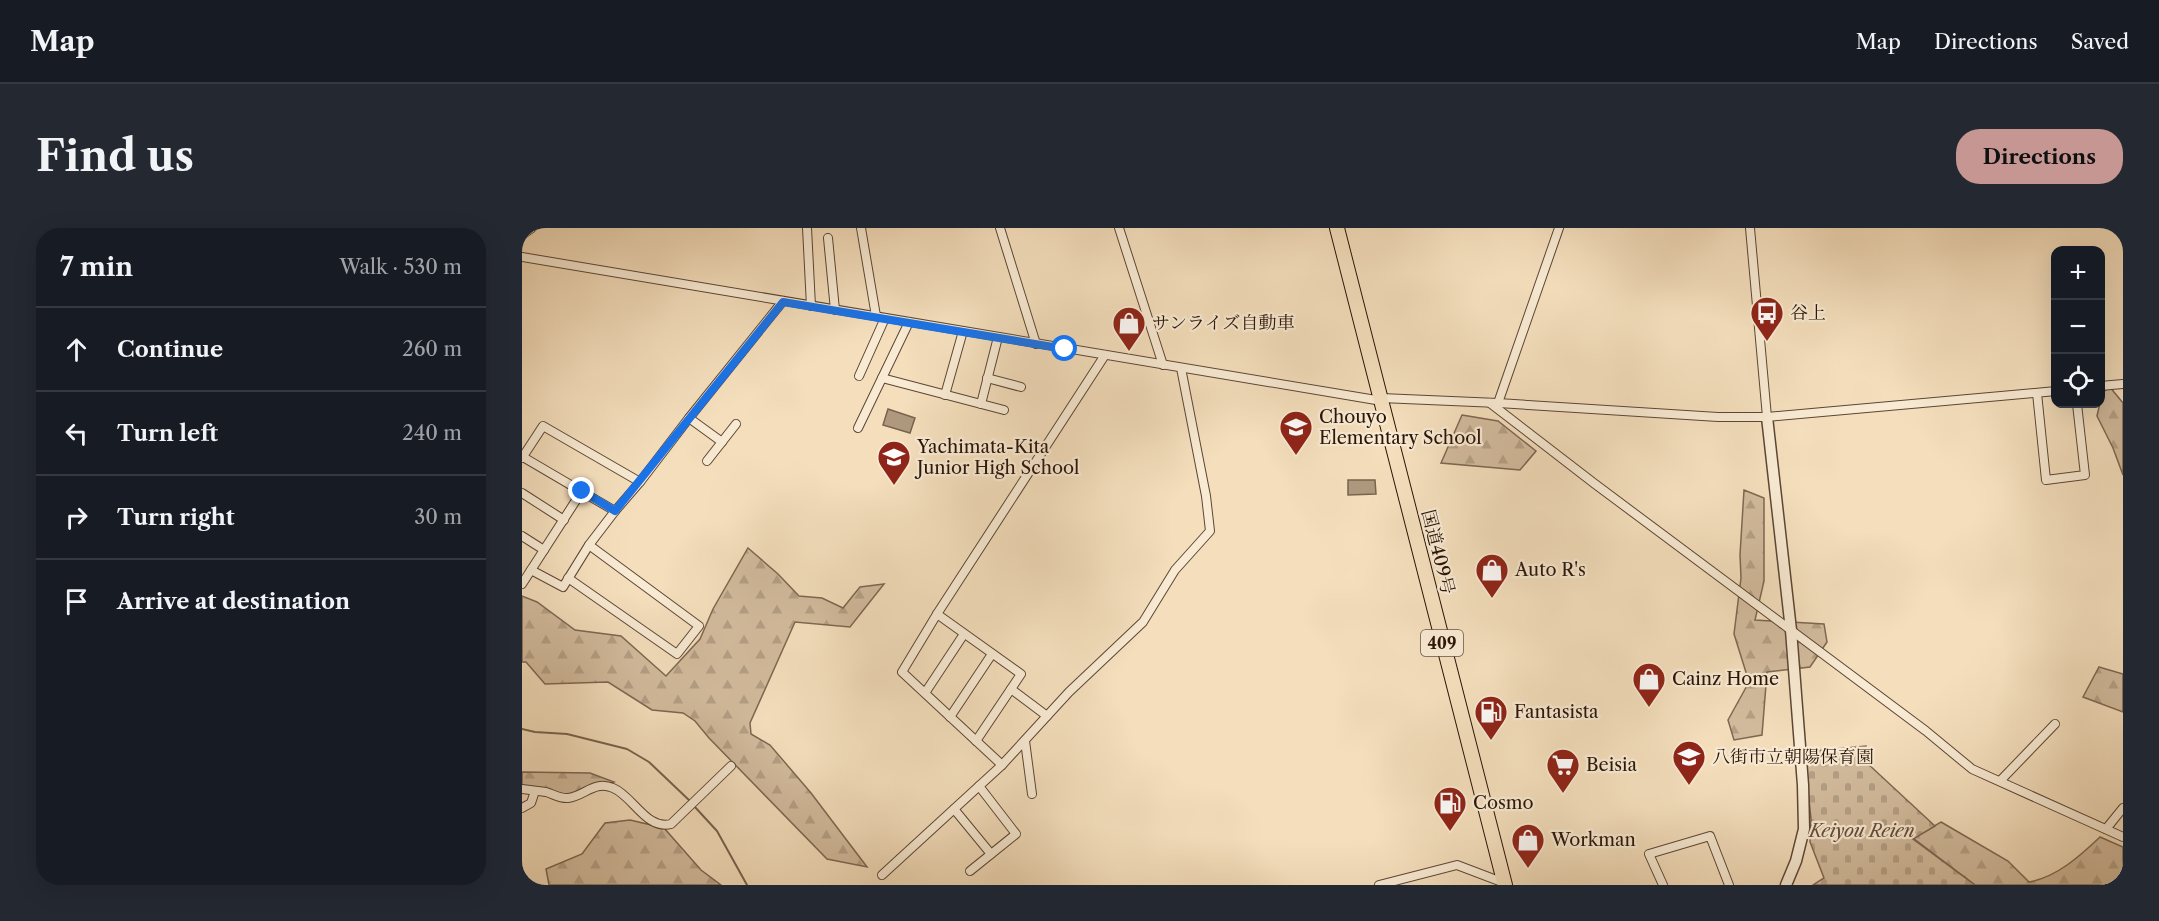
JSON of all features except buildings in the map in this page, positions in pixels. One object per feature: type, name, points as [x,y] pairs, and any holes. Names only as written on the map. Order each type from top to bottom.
[{"type":"highway","name":"国道409号","points":[[1337,228],[1507,884]]},
{"type":"street","points":[[522,235],[532,228]]},
{"type":"street","points":[[807,228],[811,306]]},
{"type":"street","points":[[861,228],[876,316]]},
{"type":"street","points":[[1000,228],[1036,344]]},
{"type":"street","points":[[1119,228],[1163,365]]},
{"type":"street","points":[[1494,403],[1559,228]]},
{"type":"street","points":[[1750,228],[1767,417],[1791,630],[1803,785],[1804,829],[1796,861],[1786,885]]},
{"type":"street","points":[[828,238],[835,309]]},
{"type":"street","points":[[522,256],[783,302],[1381,400],[1494,403],[1718,417],[1767,417],[2051,391]]},
{"type":"street","points":[[531,570],[562,587],[589,545],[615,511],[783,302]]},
{"type":"street","points":[[859,376],[885,318]]},
{"type":"street","points":[[858,428],[909,322]]},
{"type":"street","points":[[945,394],[963,332]]},
{"type":"street","points":[[981,404],[998,337]]},
{"type":"street","points":[[1002,765],[902,672],[937,614],[1105,355]]},
{"type":"street","points":[[882,875],[1002,765],[1069,692],[1143,622],[1174,570],[1210,531],[1206,496],[1181,368]]},
{"type":"street","points":[[882,378],[1004,410]]},
{"type":"street","points":[[987,378],[1021,387]]},
{"type":"street","points":[[2105,386],[2123,384]]},
{"type":"street","points":[[2037,393],[2046,480],[2085,475],[2077,408]]},
{"type":"street","points":[[1494,403],[1594,484],[1926,731],[1972,769],[2123,837]]},
{"type":"street","points":[[689,418],[722,442]]},
{"type":"street","points":[[707,460],[736,424]]},
{"type":"street","points":[[615,511],[523,458],[543,426],[640,482]]},
{"type":"street","points":[[522,584],[582,491]]},
{"type":"street","points":[[522,493],[564,520]]},
{"type":"street","points":[[522,536],[544,550]]},
{"type":"street","points":[[568,578],[677,654],[699,626],[589,545]]},
{"type":"street","points":[[937,614],[1021,674],[976,741]]},
{"type":"street","points":[[925,693],[964,634]]},
{"type":"street","points":[[950,717],[992,654]]},
{"type":"street","points":[[1011,689],[1047,716]]},
{"type":"street","points":[[2000,782],[2055,724]]},
{"type":"street","points":[[1025,741],[1032,794]]},
{"type":"street","points":[[522,789],[570,798],[594,786],[612,787],[653,822],[664,826],[670,824],[731,766]]},
{"type":"street","points":[[970,871],[1016,834],[979,786]]},
{"type":"street","points":[[522,808],[531,802],[535,791]]},
{"type":"street","points":[[2106,829],[2123,808]]},
{"type":"street","points":[[954,809],[991,854]]},
{"type":"street","points":[[1663,885],[1649,854],[1710,836],[1729,885]]},
{"type":"street","points":[[1379,885],[1457,865],[1507,884]]},
{"type":"green space","points":[[2109,386],[2123,403],[2123,475],[2097,416],[2099,408],[2105,408],[2105,391]]},
{"type":"green space","points":[[1462,415],[1498,421],[1536,451],[1520,470],[1441,463]]},
{"type":"green space","points":[[1744,490],[1764,498],[1764,581],[1755,620],[1824,624],[1827,642],[1810,667],[1767,672],[1762,735],[1734,740],[1728,720],[1749,682],[1734,634],[1741,578]]},
{"type":"green space","points":[[748,548],[799,596],[822,598],[843,608],[860,587],[884,584],[850,627],[795,622],[750,723],[751,734],[770,745],[811,793],[867,867],[827,859],[695,721],[683,713],[652,710],[608,682],[545,684],[526,662],[522,662],[522,596],[537,602],[575,630],[621,636],[666,676],[700,639],[713,609]]},
{"type":"green space","points":[[2099,667],[2123,674],[2123,712],[2083,697]]},
{"type":"green space","name":"Keiyou Reien","points":[[1866,746],[1867,763],[1935,826],[1913,839],[1975,885],[1813,885],[1824,878],[1810,842],[1811,819],[1804,752]]},
{"type":"green space","points":[[522,772],[590,773],[614,782],[579,797],[522,786]]},
{"type":"green space","points":[[630,820],[664,828],[701,870],[721,885],[549,885],[546,869],[582,854],[605,823]]},
{"type":"green space","points":[[1941,822],[2008,861],[2029,882],[2058,871],[2100,837],[2123,847],[2123,877],[2121,876],[2115,885],[1975,885],[1913,838]]},
{"type":"shaded area","points":[[888,409],[915,418],[910,433],[883,425]]},
{"type":"shaded area","points":[[1348,480],[1375,480],[1376,494],[1348,495]]},
{"type":"waterway","points":[[522,729],[567,734],[627,749],[649,762],[690,801]]},
{"type":"waterway","points":[[694,806],[717,831],[747,885]]},
{"type":"place","name":"谷上","points":[[1767,342]]},
{"type":"place","name":"サンライズ自動車","points":[[1129,352]]},
{"type":"place","name":"Chouyo Elementary School","points":[[1296,456]]},
{"type":"place","name":"Yachimata-Kita Junior High School","points":[[894,486]]},
{"type":"place","name":"Auto R's","points":[[1492,599]]},
{"type":"place","name":"Cainz Home","points":[[1649,708]]},
{"type":"place","name":"Fantasista","points":[[1491,741]]},
{"type":"place","name":"八街市立朝陽保育園","points":[[1689,786]]},
{"type":"place","name":"Beisia","points":[[1563,794]]},
{"type":"place","name":"Cosmo","points":[[1450,832]]},
{"type":"place","name":"Workman","points":[[1528,869]]},
{"type":"route","points":[[582,491],[615,511],[783,302],[1065,349]]}]
